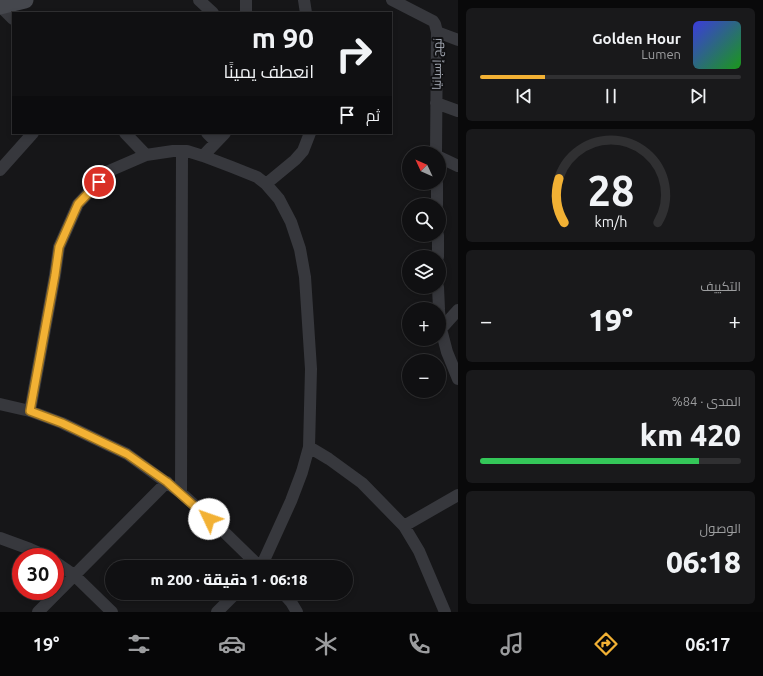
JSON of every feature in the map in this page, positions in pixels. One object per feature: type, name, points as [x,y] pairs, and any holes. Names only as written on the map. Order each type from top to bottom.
[{"type":"main road","points":[[0,6],[25,0]]},
{"type":"street","points":[[199,0],[212,12]]},
{"type":"street","points":[[246,0],[246,12]]},
{"type":"street","points":[[304,0],[306,12]]},
{"type":"street","name":"نهج إسبانيا","points":[[392,0],[434,21],[435,24],[437,32],[436,146]]},
{"type":"street","points":[[0,6],[12,19]]},
{"type":"street","points":[[437,32],[458,40]]},
{"type":"street","points":[[436,103],[458,111]]},
{"type":"street","points":[[0,170],[32,134]]},
{"type":"street","points":[[126,134],[146,155]]},
{"type":"street","points":[[208,134],[216,142]]},
{"type":"street","points":[[203,156],[224,134]]},
{"type":"street","points":[[266,184],[295,160],[303,151],[310,134]]},
{"type":"street","points":[[30,411],[59,247],[78,204],[109,172],[146,155],[173,151],[187,151],[232,166],[257,177],[266,184],[279,200],[291,222],[300,249],[305,277],[311,369],[309,447],[302,472],[291,501],[264,560]]},
{"type":"street","points":[[181,493],[182,151]]},
{"type":"street","points":[[446,160],[458,166]]},
{"type":"street","points":[[446,323],[458,310]]},
{"type":"street","points":[[445,346],[458,379]]},
{"type":"street","points":[[0,404],[30,411],[62,423],[127,454],[181,493],[254,560]]},
{"type":"street","points":[[309,447],[329,459],[362,483],[404,526],[419,551],[446,612]]},
{"type":"street","points":[[38,612],[167,482]]},
{"type":"street","points":[[404,526],[458,495]]},
{"type":"street","points":[[0,538],[27,548]]},
{"type":"street","points":[[64,568],[74,575],[112,612]]},
{"type":"street","points":[[217,612],[229,600]]},
{"type":"street","points":[[289,600],[297,612]]},
{"type":"route","points":[[99,182],[78,204],[59,247],[30,411],[62,423],[127,454],[181,493],[209,519]]}]
